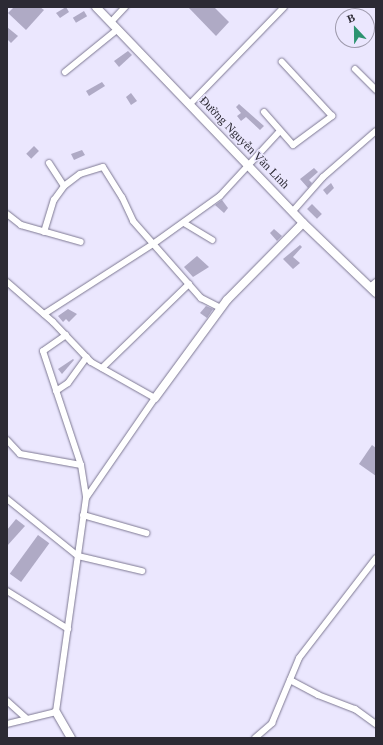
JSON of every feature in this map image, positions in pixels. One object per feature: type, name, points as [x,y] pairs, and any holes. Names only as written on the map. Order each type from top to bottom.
[{"type":"street","name":"Đường Nguyễn Văn Linh","points":[[96,7],[303,223],[374,287]]},
{"type":"street","points":[[111,22],[125,7]]},
{"type":"street","points":[[190,104],[284,7]]},
{"type":"street","points":[[65,72],[118,29]]},
{"type":"street","points":[[264,112],[293,145],[332,116],[282,62]]},
{"type":"street","points":[[355,69],[376,90]]},
{"type":"street","points":[[293,211],[323,177],[376,130]]},
{"type":"street","points":[[44,314],[153,244],[220,196],[250,166],[280,131]]},
{"type":"street","points":[[49,163],[64,186]]},
{"type":"street","points":[[44,232],[54,200],[64,186],[80,174],[103,167],[122,197],[133,221],[201,298],[221,308]]},
{"type":"street","points":[[7,214],[21,225],[81,242]]},
{"type":"street","points":[[184,223],[212,240]]},
{"type":"street","points":[[86,498],[155,398],[221,308],[303,223]]},
{"type":"street","points":[[7,282],[44,314],[87,358],[155,398]]},
{"type":"street","points":[[102,368],[189,284]]},
{"type":"street","points":[[66,335],[43,351],[81,465],[86,498],[56,712],[71,738]]},
{"type":"street","points":[[56,390],[68,383],[87,358]]},
{"type":"street","points":[[7,440],[20,454],[81,465]]},
{"type":"street","points":[[7,499],[78,556],[142,571]]},
{"type":"street","points":[[83,515],[146,533]]},
{"type":"street","points":[[255,738],[272,724],[299,658],[376,558]]},
{"type":"street","points":[[7,591],[68,629]]},
{"type":"street","points":[[290,680],[318,694],[355,709],[376,724]]},
{"type":"street","points":[[7,701],[27,719]]},
{"type":"street","points":[[7,724],[56,712]]},
{"type":"building","points":[[14,7],[40,7],[44,10],[26,30],[8,13]]},
{"type":"building","points":[[66,7],[69,12],[60,18],[56,13]]},
{"type":"building","points":[[188,7],[214,7],[229,22],[216,36]]},
{"type":"building","points":[[84,11],[87,16],[76,23],[73,18]]},
{"type":"building","points":[[7,27],[18,36],[11,43],[7,39]]},
{"type":"building","points":[[128,51],[132,55],[119,67],[114,61]]},
{"type":"building","points":[[102,82],[105,86],[89,96],[86,91]]},
{"type":"building","points":[[131,93],[137,101],[131,105],[126,97]]},
{"type":"building","points":[[239,104],[264,126],[260,130],[246,117],[241,121],[237,116],[241,113],[236,107]]},
{"type":"building","points":[[34,146],[39,151],[31,159],[26,154]]},
{"type":"building","points":[[82,150],[85,155],[74,160],[71,154]]},
{"type":"building","points":[[314,168],[318,172],[309,180],[312,183],[308,188],[300,179]]},
{"type":"building","points":[[331,183],[334,188],[327,195],[323,190]]},
{"type":"building","points":[[222,200],[228,208],[224,213],[215,205]]},
{"type":"building","points":[[312,204],[322,214],[317,219],[307,209]]},
{"type":"building","points":[[274,229],[282,236],[277,241],[270,233]]},
{"type":"building","points":[[300,245],[302,247],[293,257],[300,263],[293,269],[283,259]]},
{"type":"building","points":[[197,256],[209,267],[193,277],[184,267]]},
{"type":"building","points":[[206,306],[213,309],[207,318],[200,313]]},
{"type":"building","points":[[68,309],[77,314],[69,322],[66,319],[63,322],[58,316]]},
{"type":"building","points":[[73,359],[74,360],[62,374],[58,369]]},
{"type":"building","points":[[372,445],[376,448],[376,476],[359,464]]},
{"type":"building","points":[[16,519],[25,526],[7,546],[7,530]]},
{"type":"building","points":[[38,535],[49,543],[21,582],[10,574]]}]
